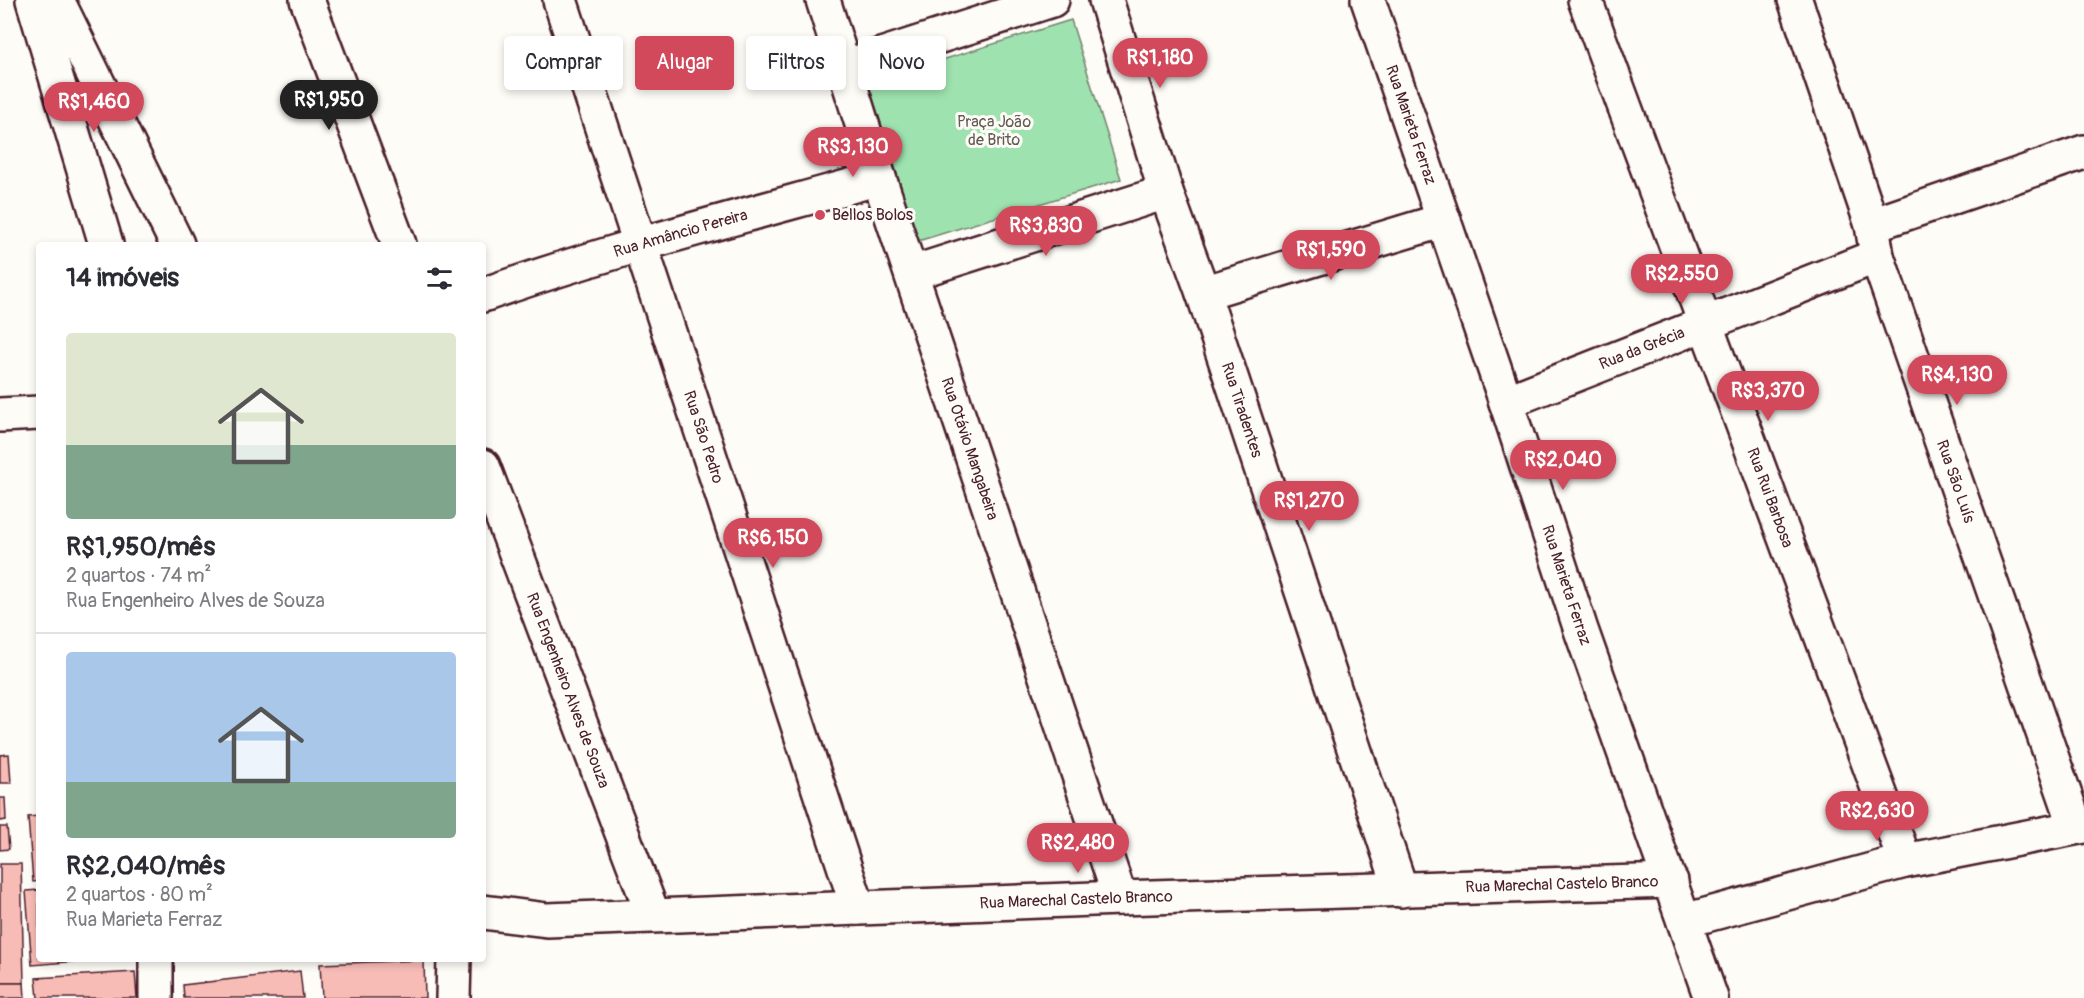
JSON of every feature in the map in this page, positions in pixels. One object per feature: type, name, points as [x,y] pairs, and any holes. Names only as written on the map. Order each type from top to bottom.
[{"type":"street","points":[[33,0],[105,242]]},
{"type":"street","points":[[57,0],[176,242]]},
{"type":"street","points":[[307,0],[398,242]]},
{"type":"street","name":"Rua São Pedro","points":[[560,0],[858,908]]},
{"type":"street","name":"Rua Otávio Mangabeira","points":[[823,0],[834,36]]},
{"type":"street","points":[[846,66],[1052,0]]},
{"type":"street","name":"Rua Tiradentes","points":[[1106,0],[1166,192],[1203,293],[1401,890]]},
{"type":"street","name":"Rua Marieta Ferraz","points":[[1368,0],[1506,402],[1581,630],[1711,998]]},
{"type":"street","name":"Rua Rui Barbosa","points":[[1585,0],[1905,861]]},
{"type":"street","name":"Rua São Luís","points":[[1795,0],[1875,241],[2080,827]]},
{"type":"street","name":"Rua Otávio Mangabeira","points":[[846,73],[1120,898]]},
{"type":"street","name":"Rua da Grécia","points":[[1506,402],[1704,323],[1875,241],[2084,152]]},
{"type":"street","name":"Rua Amâncio Pereira","points":[[486,294],[639,245],[879,177]]},
{"type":"street","points":[[912,273],[1166,192]]},
{"type":"street","points":[[1203,293],[1444,220]]},
{"type":"street","points":[[0,415],[36,413]]},
{"type":"street","name":"Rua Engenheiro Alves de Souza","points":[[486,474],[653,915]]},
{"type":"street","points":[[1684,921],[1905,861],[2080,827]]},
{"type":"street","name":"Rua Marechal Castelo Branco","points":[[486,912],[547,920],[1120,898],[1671,881]]},
{"type":"street","points":[[156,962],[156,998]]},
{"type":"street","points":[[453,998],[454,962]]},
{"type":"green space","name":"Praça João de Brito","points":[[1071,20],[1121,179],[918,241],[870,90],[946,90],[946,59]]},
{"type":"building","points":[[9,754],[11,783],[0,783],[0,755]]},
{"type":"building","points":[[0,798],[5,798],[6,820],[0,821]]},
{"type":"building","points":[[36,816],[36,882],[33,882],[28,817]]},
{"type":"building","points":[[0,827],[7,827],[9,849],[0,850]]},
{"type":"building","points":[[0,864],[21,864],[24,983],[0,983]]},
{"type":"building","points":[[36,890],[36,962],[68,962],[32,965],[26,891]]},
{"type":"building","points":[[424,962],[425,998],[322,998],[320,964]]},
{"type":"building","points":[[300,971],[303,998],[184,998],[183,985]]},
{"type":"building","points":[[135,972],[137,998],[38,998],[36,978]]},
{"type":"building","points":[[0,983],[24,983],[25,998],[0,998]]},
{"type":"place","name":"Bellos Bolos","points":[[820,215]]}]
